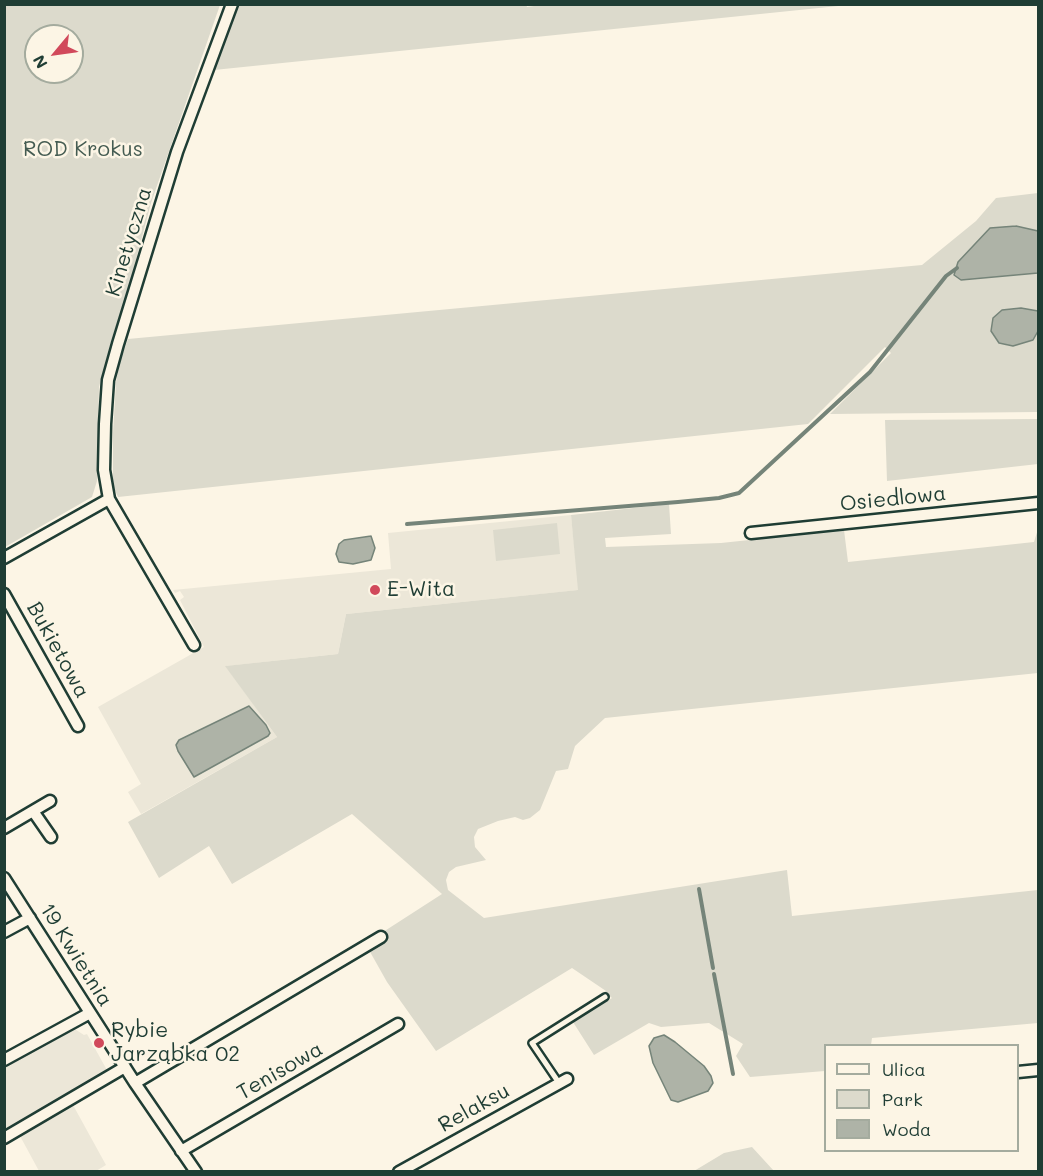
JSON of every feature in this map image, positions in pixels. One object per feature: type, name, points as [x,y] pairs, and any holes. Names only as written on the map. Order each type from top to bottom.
[{"type":"street","name":"Kinetyczna","points":[[109,499],[104,470],[108,381],[177,152],[231,4]]},
{"type":"street","points":[[4,558],[109,499],[194,645]]},
{"type":"street","name":"Osiedlowa","points":[[751,533],[1038,503]]},
{"type":"street","name":"Bukietowa","points":[[4,594],[78,726]]},
{"type":"street","points":[[4,828],[50,801]]},
{"type":"street","points":[[33,811],[51,837]]},
{"type":"street","name":"19 Kwietnia","points":[[4,878],[135,1083],[196,1172]]},
{"type":"street","points":[[4,932],[30,918]]},
{"type":"street","points":[[135,1083],[381,937]]},
{"type":"street","points":[[4,1060],[90,1013]]},
{"type":"street","name":"Tenisowa","points":[[181,1151],[398,1024]]},
{"type":"street","points":[[4,1138],[125,1067]]},
{"type":"street","points":[[1019,1072],[1038,1070]]},
{"type":"street","name":"Relaksu","points":[[399,1172],[563,1081]]},
{"type":"lane","points":[[563,1081],[532,1043],[605,996]]},
{"type":"shaded area","name":"E-Wita","points":[[571,515],[579,590],[346,614],[338,654],[226,666],[277,737],[141,814],[128,792],[141,784],[98,707],[204,647],[180,600],[184,597],[180,591],[175,593],[173,590],[391,569],[388,533]]},
{"type":"shaded area","points":[[73,1028],[84,1035],[87,1034],[108,1072],[5,1133],[5,1066]]},
{"type":"shaded area","points":[[73,1105],[106,1165],[96,1171],[39,1171],[20,1136]]},
{"type":"green space","name":"ROD Krokus","points":[[5,4],[220,5],[151,203],[99,387],[97,481],[92,497],[5,547]]},
{"type":"green space","points":[[526,4],[527,7],[548,4],[848,5],[214,70],[238,5]]},
{"type":"green space","points":[[1038,193],[1038,231],[1016,226],[961,280],[1038,273],[1038,311],[1033,340],[1038,331],[1038,412],[830,414],[891,353],[885,347],[808,424],[118,497],[113,486],[116,382],[128,339],[922,265],[976,221],[996,198]]},
{"type":"green space","points":[[1038,419],[1038,464],[887,481],[885,420]]},
{"type":"green space","points":[[669,504],[671,534],[605,538],[606,547],[721,543],[844,530],[848,562],[1034,542],[1038,529],[1038,673],[605,718],[575,746],[568,769],[556,771],[540,810],[530,818],[523,820],[515,817],[478,829],[474,837],[475,847],[486,860],[456,867],[449,872],[446,880],[448,890],[484,918],[787,870],[792,916],[1038,890],[1038,1023],[872,1038],[871,1044],[824,1044],[824,1071],[750,1077],[736,1056],[743,1044],[709,1023],[661,1027],[649,1023],[594,1055],[573,1022],[612,998],[604,992],[606,991],[572,968],[436,1051],[387,982],[369,950],[380,934],[442,894],[352,814],[232,884],[209,846],[159,878],[128,822],[277,737],[225,666],[338,654],[346,614],[578,590],[571,515]]},
{"type":"green space","points":[[557,523],[560,554],[496,561],[493,530]]},
{"type":"green space","points":[[752,1147],[774,1171],[694,1171],[724,1153]]},
{"type":"water","points":[[1016,226],[1038,231],[1038,273],[961,280],[954,275],[958,262],[990,228]]},
{"type":"water","points":[[1021,308],[1038,311],[1038,331],[1033,340],[1013,346],[999,343],[991,331],[993,318],[1002,310]]},
{"type":"water","points":[[371,536],[375,548],[371,560],[353,564],[339,562],[336,554],[339,544],[344,540]]},
{"type":"water","points":[[249,706],[266,725],[270,733],[268,736],[194,777],[178,751],[176,745],[179,740]]},
{"type":"water","points":[[664,1035],[704,1066],[713,1083],[708,1091],[678,1102],[671,1100],[653,1063],[649,1046],[654,1038]]},
{"type":"waterway","points":[[407,524],[678,502],[719,498],[739,493],[870,372],[946,276],[957,268]]},
{"type":"waterway","points":[[699,889],[713,968]]},
{"type":"waterway","points":[[714,974],[733,1074]]},
{"type":"place","name":"E-Wita","points":[[375,590]]},
{"type":"place","name":"Rybie Jarząbka 02","points":[[99,1043]]}]
